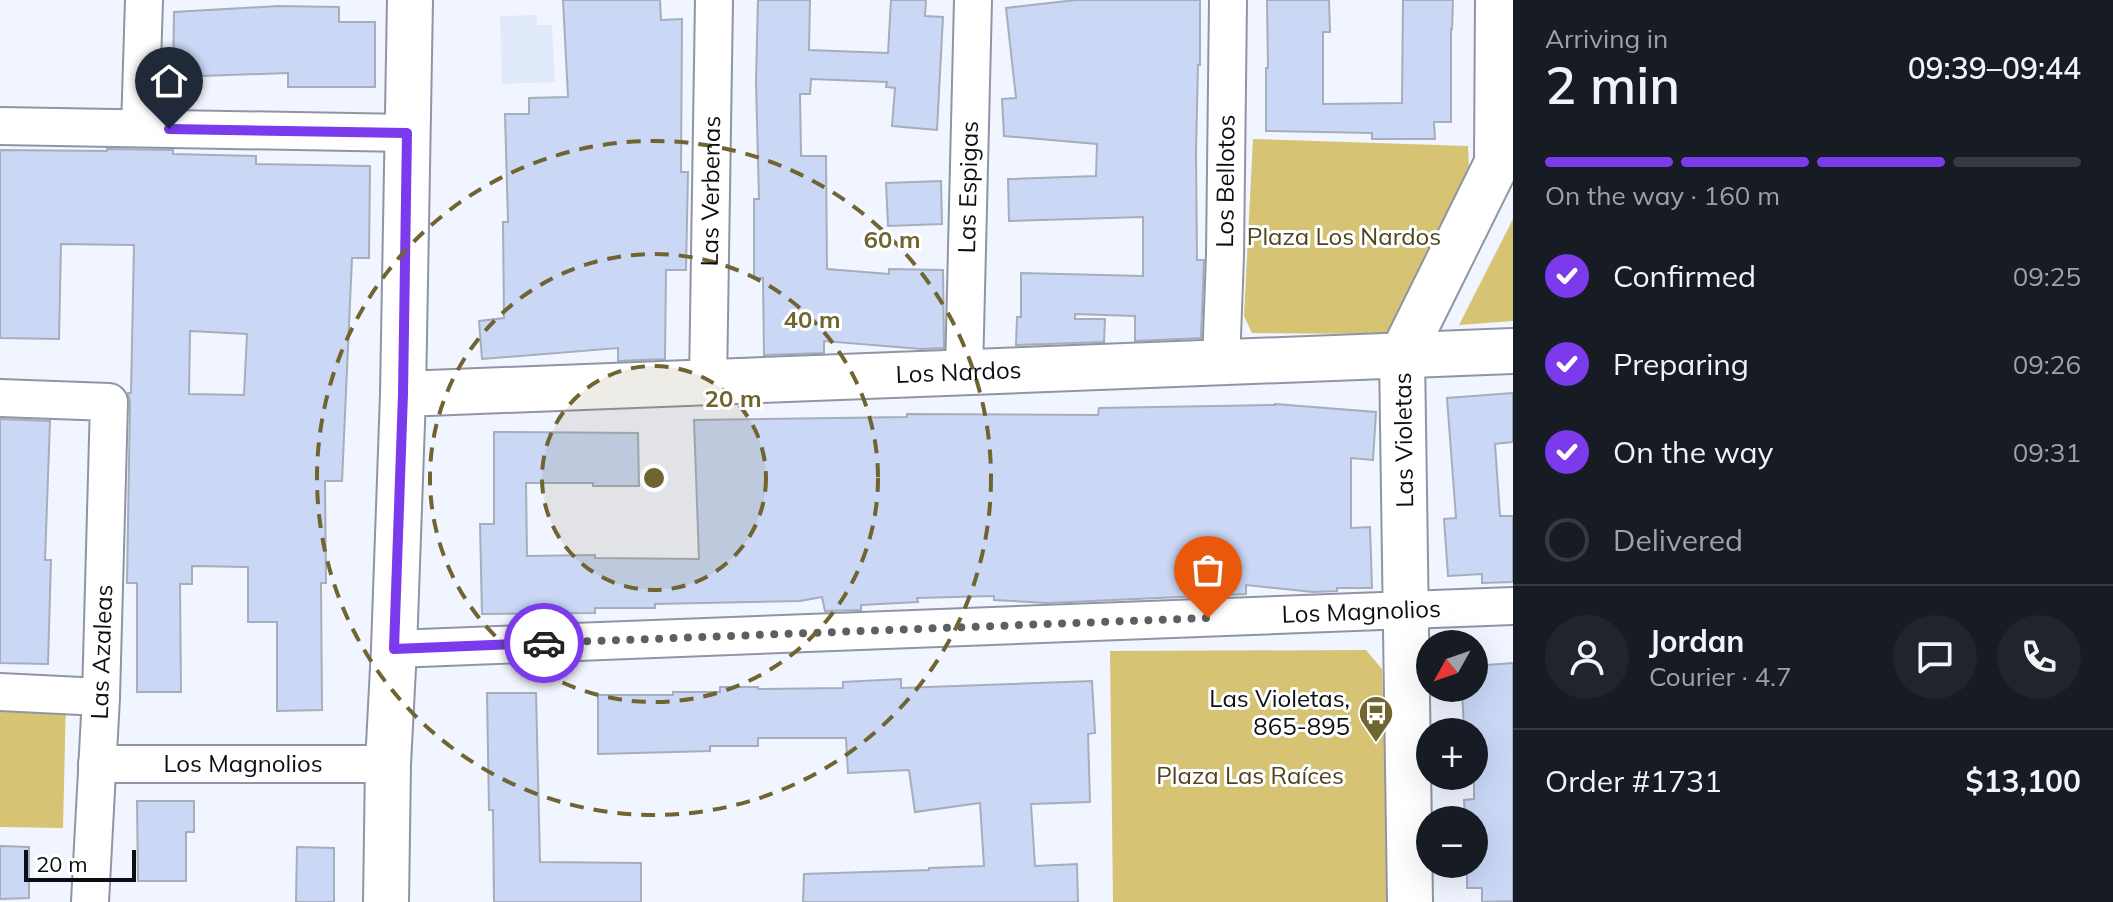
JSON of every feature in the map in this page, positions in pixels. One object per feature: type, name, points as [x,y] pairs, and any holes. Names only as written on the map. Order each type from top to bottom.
[{"type":"street","points":[[140,128],[144,0]]},
{"type":"street","points":[[386,902],[388,764],[403,394],[410,0]]},
{"type":"street","name":"Las Verbenas","points":[[708,383],[714,0]]},
{"type":"street","name":"Las Espigas","points":[[964,373],[973,0]]},
{"type":"street","name":"Los Bellotos","points":[[1221,363],[1228,0]]},
{"type":"street","name":"Las Violetas","points":[[1410,902],[1402,355],[1497,163],[1498,0]]},
{"type":"street","points":[[0,126],[407,133]]},
{"type":"street","name":"Los Nardos","points":[[403,394],[1513,351]]},
{"type":"street","name":"Las Azaleas","points":[[0,398],[109,402],[101,697],[90,902]]},
{"type":"street","name":"Los Magnolios","points":[[394,649],[1513,606]]},
{"type":"street","points":[[0,692],[101,697]]},
{"type":"street","name":"Los Magnolios","points":[[97,764],[388,764]]},
{"type":"shaded area","points":[[537,15],[537,25],[552,25],[555,82],[502,84],[500,16]]},
{"type":"green space","name":"Plaza Los Nardos","points":[[1253,139],[1468,146],[1470,195],[1414,310],[1388,334],[1252,333],[1244,316]]},
{"type":"green space","points":[[1513,219],[1513,321],[1459,325]]},
{"type":"green space","name":"Plaza Las Raíces","points":[[1366,650],[1382,669],[1390,902],[1113,902],[1110,651]]},
{"type":"green space","points":[[66,700],[63,828],[0,827],[0,701]]},
{"type":"building","points":[[563,0],[660,0],[661,20],[682,19],[681,172],[688,172],[686,270],[666,270],[665,359],[618,361],[618,348],[482,359],[479,321],[504,318],[503,222],[508,222],[505,114],[529,114],[529,98],[568,97]]},
{"type":"building","points":[[758,0],[810,0],[809,50],[888,53],[891,0],[926,0],[925,16],[943,17],[937,130],[892,126],[895,88],[886,87],[887,82],[811,79],[810,94],[800,94],[801,156],[826,156],[827,269],[889,274],[889,269],[943,270],[944,348],[824,341],[824,353],[764,355],[763,278],[754,278],[754,199],[759,199],[756,82]]},
{"type":"building","points":[[1076,0],[1200,0],[1196,152],[1197,260],[1204,260],[1201,338],[1135,341],[1135,316],[1075,314],[1075,319],[1105,319],[1104,342],[1016,345],[1017,317],[1021,317],[1021,273],[1143,276],[1143,217],[1009,221],[1008,179],[1096,176],[1097,144],[1004,136],[1002,99],[1016,98],[1006,8]]},
{"type":"building","points":[[1267,0],[1329,0],[1330,32],[1323,32],[1323,104],[1402,103],[1403,0],[1453,0],[1451,122],[1434,122],[1435,139],[1372,139],[1372,133],[1266,131]]},
{"type":"building","points":[[278,6],[339,7],[339,22],[375,22],[375,87],[288,87],[288,73],[173,77],[174,12]]},
{"type":"building","points":[[0,150],[173,150],[173,154],[256,156],[256,164],[370,166],[369,258],[352,258],[342,481],[325,481],[326,583],[321,583],[322,710],[277,711],[277,622],[248,622],[248,567],[192,566],[192,584],[180,584],[181,692],[137,692],[137,583],[127,583],[128,393],[131,393],[134,245],[61,244],[59,339],[0,338]],"holes":[[[190,331],[247,334],[244,395],[189,394]]]},
{"type":"building","points":[[941,181],[942,224],[888,226],[886,183]]},
{"type":"building","points":[[1513,393],[1513,442],[1495,444],[1500,516],[1513,516],[1513,582],[1482,583],[1482,574],[1448,576],[1444,519],[1456,518],[1447,398]]},
{"type":"building","points":[[1275,404],[1376,412],[1373,460],[1351,458],[1351,528],[1370,527],[1372,588],[1313,592],[1246,585],[1246,594],[1047,603],[994,600],[994,596],[917,598],[918,602],[861,605],[861,610],[825,611],[822,597],[800,601],[595,608],[595,613],[482,614],[480,524],[494,524],[494,432],[638,433],[639,486],[526,483],[527,556],[699,559],[694,420],[907,417],[907,414],[1098,415],[1099,408]]},
{"type":"building","points":[[0,419],[50,421],[45,560],[51,560],[48,664],[0,663]]},
{"type":"building","points":[[1513,663],[1513,901],[1482,902],[1482,888],[1467,888],[1467,878],[1488,878],[1488,806],[1464,806],[1464,800],[1474,799],[1474,790],[1488,790],[1488,718],[1463,718],[1463,702],[1488,702],[1488,665]]},
{"type":"building","points":[[901,679],[901,688],[1092,681],[1095,733],[1088,734],[1090,802],[1031,804],[1035,866],[1077,864],[1078,902],[803,902],[804,874],[984,866],[980,803],[915,812],[909,770],[848,773],[846,738],[758,738],[758,746],[710,746],[710,751],[598,754],[598,695],[720,692],[720,687],[843,688],[843,682]]},
{"type":"building","points":[[487,693],[536,693],[540,862],[641,863],[641,902],[494,902]]},
{"type":"building","points":[[137,801],[194,801],[194,832],[186,832],[186,881],[138,881]]},
{"type":"building","points":[[0,846],[29,847],[29,898],[0,899]]},
{"type":"building","points":[[297,847],[334,848],[334,902],[296,902]]},
{"type":"way so far","points":[[544,643],[1208,618]]},
{"type":"place","name":"Las Violetas, 865-895","points":[[1376,744]]},
{"type":"route","points":[[169,129],[407,133],[403,394],[394,649],[544,643]]}]
